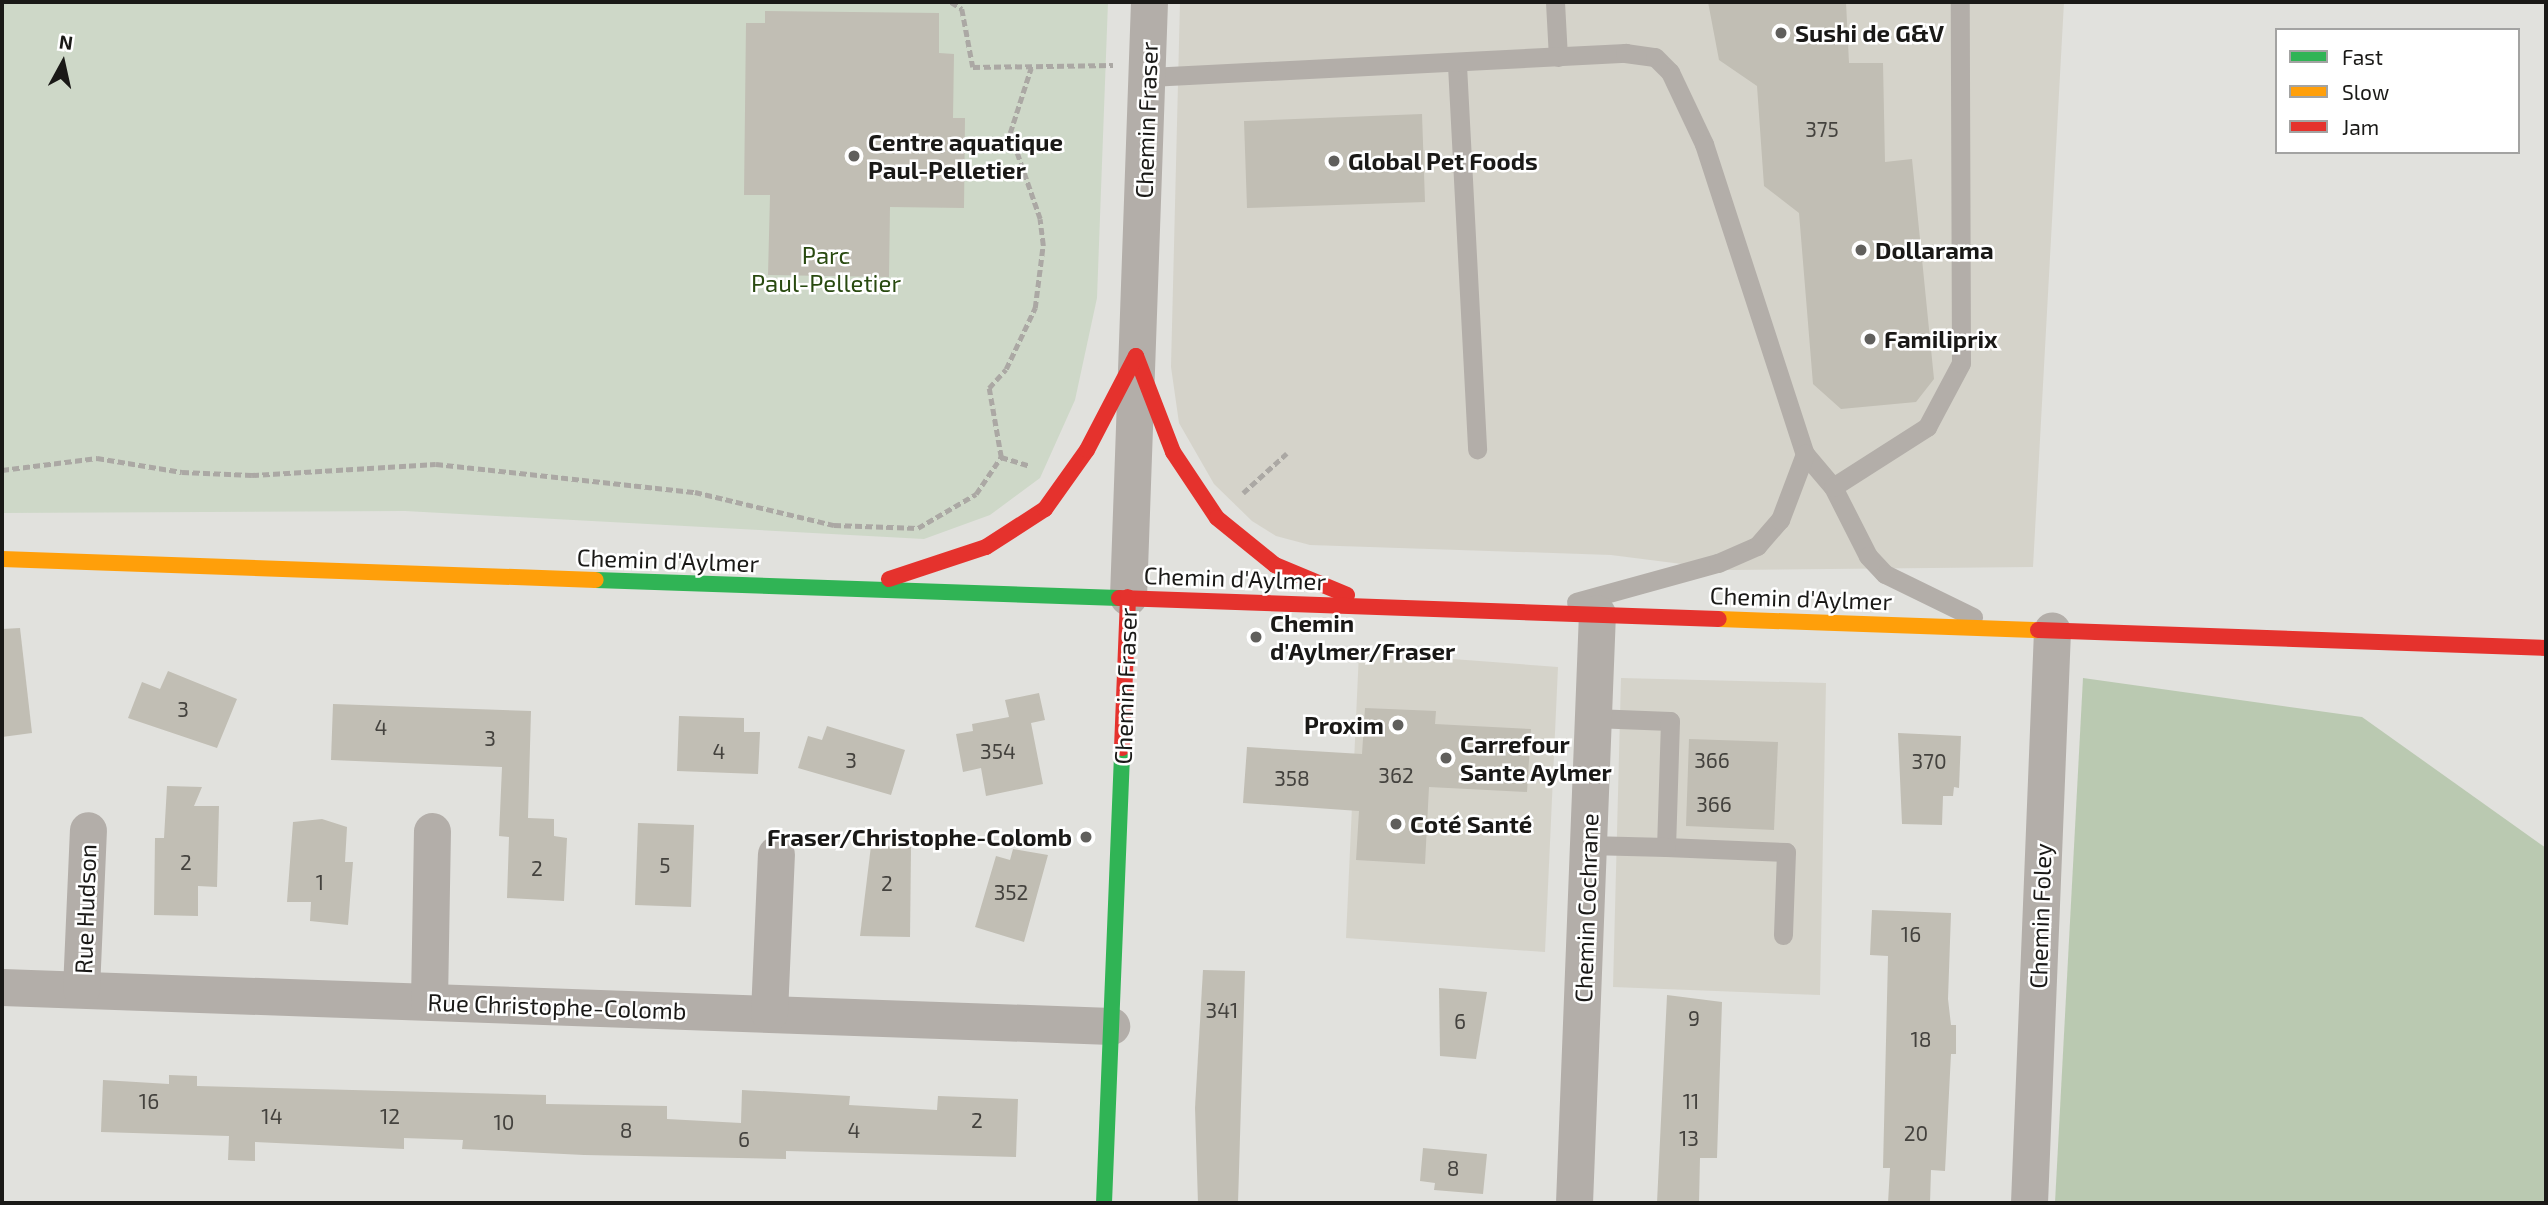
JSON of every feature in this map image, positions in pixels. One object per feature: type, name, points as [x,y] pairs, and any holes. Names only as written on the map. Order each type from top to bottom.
[{"type":"main road","points":[[849,589],[974,552],[1045,509],[1087,450],[1136,356]]},
{"type":"main road","points":[[1136,356],[1173,452],[1217,518],[1275,565],[1382,606]]},
{"type":"main road","name":"Chemin d'Aylmer","points":[[2,559],[2466,643],[2546,648]]},
{"type":"main road","name":"Chemin Fraser","points":[[1104,1203],[1128,597]]},
{"type":"main road","name":"Chemin d'Aylmer","points":[[2466,643],[2546,643]]},
{"type":"street","name":"Chemin Fraser","points":[[1128,597],[1149,2]]},
{"type":"street","name":"Chemin Cochrane","points":[[1574,1203],[1597,613]]},
{"type":"street","name":"Chemin Foley","points":[[2029,1203],[2052,630]]},
{"type":"street","name":"Rue Hudson","points":[[81,989],[88,830]]},
{"type":"street","points":[[429,1002],[432,831]]},
{"type":"street","points":[[769,1013],[776,854]]},
{"type":"street","name":"Rue Christophe-Colomb","points":[[2,986],[1111,1026]]},
{"type":"lane","points":[[1555,2],[1558,57]]},
{"type":"lane","points":[[1833,487],[1927,427],[1961,363],[1960,2]]},
{"type":"lane","points":[[1148,71],[1457,65],[1558,57],[1656,57],[1670,72],[1704,144],[1805,454],[1833,487],[1868,556],[1885,574],[2001,628]]},
{"type":"lane","points":[[1457,65],[1476,449]]},
{"type":"lane","points":[[1540,612],[1718,563],[1757,546],[1780,520],[1805,454]]},
{"type":"lane","points":[[1593,718],[1670,721],[1666,848]]},
{"type":"lane","points":[[1588,845],[1786,852],[1783,935]]},
{"type":"path","points":[[951,2],[962,9],[973,67],[1148,71]]},
{"type":"path","points":[[2,470],[97,458],[182,472],[252,475],[436,464],[695,492],[834,524],[918,528],[976,494],[1001,457],[989,388],[1006,369],[1035,308],[1043,245],[1040,219],[1010,133],[1031,68]]},
{"type":"path","points":[[1238,497],[1287,453]]},
{"type":"path","points":[[1001,457],[1038,468]]},
{"type":"shaded area","points":[[1180,2],[2064,2],[2033,567],[1729,570],[1611,555],[1310,545],[1276,536],[1252,521],[1214,484],[1179,423],[1171,367]]},
{"type":"shaded area","points":[[1359,652],[1558,667],[1545,952],[1346,938]]},
{"type":"shaded area","points":[[1621,678],[1826,683],[1820,995],[1613,987]]},
{"type":"green space","name":"Parc Paul-Pelletier","points":[[2,2],[1108,2],[1097,298],[1075,400],[1040,478],[990,515],[924,539],[405,511],[2,513]]},
{"type":"green space","points":[[2083,678],[2362,717],[2546,848],[2546,1203],[2055,1203]]},
{"type":"building","points":[[1708,2],[1846,2],[1849,63],[1883,63],[1885,162],[1912,159],[1934,379],[1916,402],[1841,409],[1813,384],[1799,213],[1764,186],[1757,86],[1719,60]]},
{"type":"building","name":"Centre aquatique Paul-Pelletier","points":[[765,11],[939,13],[939,53],[954,54],[953,118],[965,118],[964,208],[890,207],[889,277],[768,275],[770,195],[744,195],[746,23],[765,23]]},
{"type":"building","name":"Global Pet Foods","points":[[1422,114],[1425,202],[1247,208],[1244,121]]},
{"type":"building","points":[[20,628],[32,733],[2,737],[2,629]]},
{"type":"building","points":[[168,671],[237,699],[217,748],[128,718],[142,682],[160,689]]},
{"type":"building","points":[[1039,693],[1045,720],[1031,723],[1043,784],[986,796],[981,768],[963,772],[956,734],[973,731],[972,724],[1009,717],[1005,700]]},
{"type":"building","points":[[333,704],[531,711],[528,818],[554,819],[554,836],[567,838],[564,901],[507,898],[509,837],[499,836],[502,767],[331,760]]},
{"type":"building","name":"Carrefour Sante Aylmer","points":[[1365,708],[1436,711],[1435,724],[1531,729],[1527,792],[1429,787],[1425,864],[1356,860],[1359,811],[1243,803],[1247,747],[1362,754]]},
{"type":"building","points":[[679,716],[744,718],[744,732],[760,732],[758,774],[677,771]]},
{"type":"building","points":[[827,726],[905,750],[891,795],[798,768],[808,736],[822,740]]},
{"type":"building","points":[[1898,733],[1961,736],[1959,788],[1954,787],[1953,796],[1943,796],[1942,825],[1902,824]]},
{"type":"building","points":[[1689,739],[1778,742],[1774,830],[1686,826]]},
{"type":"building","points":[[167,786],[202,787],[194,806],[219,806],[217,887],[198,886],[198,916],[154,915],[155,838],[164,838]]},
{"type":"building","points":[[322,819],[347,827],[345,862],[353,862],[348,925],[310,921],[311,902],[287,902],[293,822]]},
{"type":"building","points":[[638,823],[694,825],[691,907],[635,905]]},
{"type":"building","points":[[871,846],[911,847],[910,937],[860,936]]},
{"type":"building","points":[[1013,849],[1048,855],[1024,942],[975,927],[996,856],[1010,860]]},
{"type":"building","points":[[1872,910],[1951,913],[1948,999],[1951,1025],[1956,1025],[1956,1054],[1951,1054],[1945,1171],[1931,1170],[1930,1203],[1888,1203],[1890,1168],[1883,1168],[1888,956],[1870,955]]},
{"type":"building","points":[[1203,970],[1245,971],[1238,1203],[1198,1203],[1195,1108]]},
{"type":"building","points":[[1439,988],[1487,992],[1476,1059],[1440,1056]]},
{"type":"building","points":[[1667,995],[1722,1002],[1717,1158],[1700,1158],[1699,1203],[1657,1203]]},
{"type":"building","points":[[169,1075],[197,1076],[197,1086],[546,1095],[546,1104],[667,1106],[667,1119],[741,1123],[742,1090],[850,1096],[849,1105],[937,1110],[938,1096],[1018,1099],[1016,1157],[786,1151],[786,1159],[584,1155],[462,1149],[463,1140],[404,1138],[404,1149],[255,1142],[255,1161],[228,1160],[229,1136],[101,1132],[103,1080],[169,1084]]},
{"type":"building","points":[[1423,1148],[1487,1154],[1483,1194],[1434,1190],[1435,1183],[1420,1181]]},
{"type":"traffic: fast","points":[[596,580],[1119,598]]},
{"type":"traffic: fast","points":[[1104,1203],[1122,748]]},
{"type":"traffic: slow","points":[[2,559],[596,580]]},
{"type":"traffic: slow","points":[[1719,619],[2038,630]]},
{"type":"traffic: jam","points":[[1136,356],[1173,452],[1217,518],[1275,565],[1347,595]]},
{"type":"traffic: jam","points":[[889,579],[986,547],[1045,509],[1087,450],[1136,356]]},
{"type":"traffic: jam","points":[[1122,748],[1128,597]]},
{"type":"traffic: jam","points":[[1119,598],[1719,619]]},
{"type":"traffic: jam","points":[[2038,630],[2546,648]]},
{"type":"place","name":"Sushi de G&V","points":[[1781,33]]},
{"type":"place","name":"Centre aquatique Paul-Pelletier","points":[[854,156]]},
{"type":"place","name":"Global Pet Foods","points":[[1334,161]]},
{"type":"place","name":"Dollarama","points":[[1861,250]]},
{"type":"place","name":"Familiprix","points":[[1870,339]]},
{"type":"place","name":"Chemin d'Aylmer/Fraser","points":[[1256,637]]},
{"type":"place","name":"Proxim","points":[[1398,725]]},
{"type":"place","name":"Carrefour Sante Aylmer","points":[[1446,758]]},
{"type":"place","name":"Coté Santé","points":[[1396,824]]},
{"type":"place","name":"Fraser/Christophe-Colomb","points":[[1086,837]]}]
